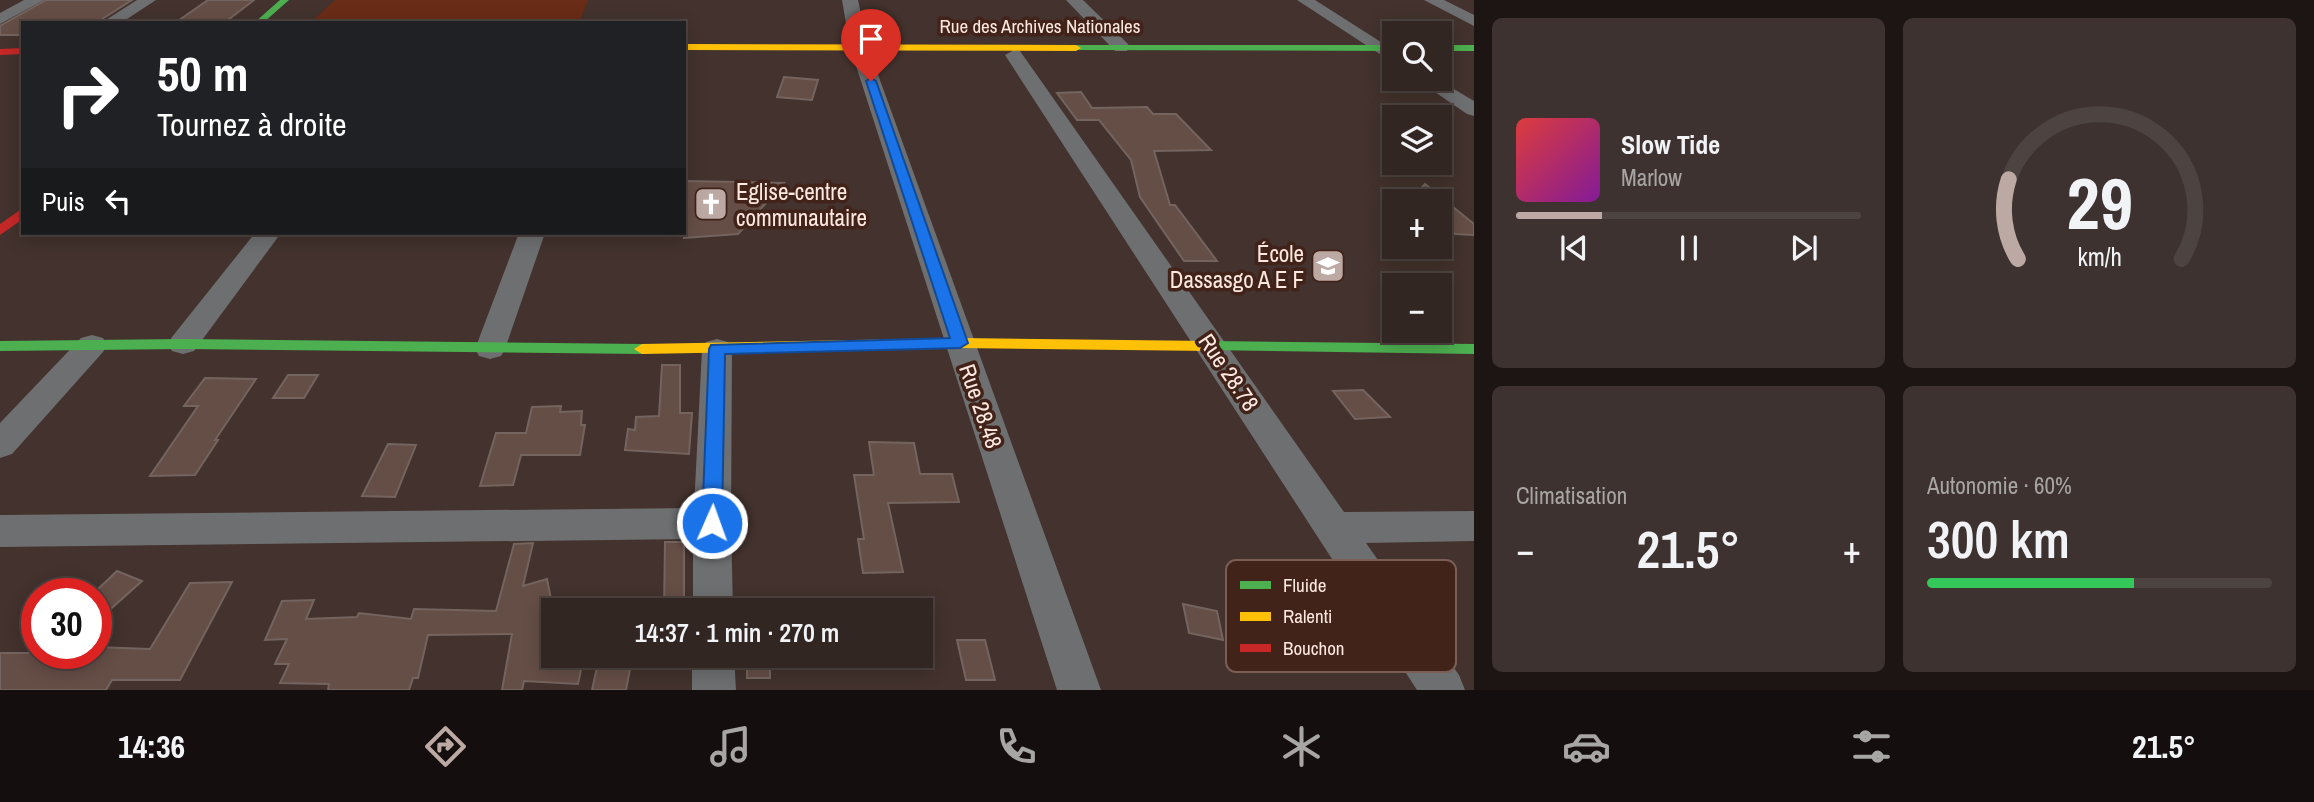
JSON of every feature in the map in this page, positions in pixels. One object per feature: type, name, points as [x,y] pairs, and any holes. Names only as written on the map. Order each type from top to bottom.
[{"type":"street","points":[[0,19],[36,0]]},
{"type":"street","points":[[112,21],[148,0]]},
{"type":"street","points":[[260,21],[285,0]]},
{"type":"street","name":"Rue 28.48","points":[[850,0],[861,51],[1079,690]]},
{"type":"street","points":[[1074,0],[1121,47]]},
{"type":"street","points":[[1305,0],[1382,48]]},
{"type":"street","points":[[1435,2],[1474,3]]},
{"type":"street","points":[[1435,2],[1474,22]]},
{"type":"street","name":"Rue des Archives Nationales","points":[[686,47],[1014,55],[1382,53]]},
{"type":"street","name":"Rue des Archives Nationales","points":[[686,55],[1121,47],[1382,53]]},
{"type":"street","points":[[1452,48],[1474,48]]},
{"type":"street","points":[[0,52],[21,51]]},
{"type":"street","name":"Rue 28.78","points":[[1014,55],[1355,560]]},
{"type":"street","points":[[1452,55],[1474,55]]},
{"type":"street","points":[[0,60],[21,59]]},
{"type":"street","points":[[1445,91],[1474,110]]},
{"type":"street","points":[[0,231],[21,214]]},
{"type":"street","points":[[183,344],[266,235]]},
{"type":"street","points":[[490,349],[531,235]]},
{"type":"street","points":[[0,346],[183,344],[490,349],[717,349],[960,343],[1474,349]]},
{"type":"street","points":[[0,445],[92,345]]},
{"type":"street","points":[[713,598],[712,523],[717,349]]},
{"type":"street","points":[[0,531],[712,523]]},
{"type":"street","points":[[1333,528],[1474,526]]},
{"type":"street","points":[[713,668],[714,690]]},
{"type":"street","name":"Rue 28.78","points":[[1431,672],[1443,690]]},
{"type":"shaded area","points":[[335,0],[588,0],[580,21],[312,21]]},
{"type":"building","points":[[46,0],[132,0],[99,21],[21,21],[21,35],[0,35],[0,26]]},
{"type":"building","points":[[208,0],[254,0],[227,21],[178,21]]},
{"type":"building","points":[[784,77],[818,80],[812,100],[777,97]]},
{"type":"building","points":[[1081,92],[1092,108],[1147,107],[1153,114],[1176,114],[1211,150],[1154,151],[1170,205],[1175,205],[1217,261],[1184,261],[1140,197],[1131,160],[1099,120],[1077,120],[1057,93]]},
{"type":"building","points":[[686,181],[784,183],[738,234],[684,238]]},
{"type":"building","points":[[1452,206],[1474,224],[1474,235],[1452,231]]},
{"type":"building","points":[[662,365],[680,365],[680,413],[692,413],[689,454],[625,450],[628,429],[635,430],[636,417],[659,416]]},
{"type":"building","points":[[288,375],[318,375],[304,398],[273,398]]},
{"type":"building","points":[[205,378],[256,379],[195,475],[150,476],[198,406],[184,406]]},
{"type":"building","points":[[1363,390],[1390,417],[1355,419],[1333,391]]},
{"type":"building","points":[[561,406],[560,412],[582,411],[581,425],[585,425],[580,455],[521,455],[513,485],[480,486],[496,433],[526,433],[532,407]]},
{"type":"building","points":[[869,442],[914,443],[920,474],[952,474],[959,502],[888,503],[903,572],[863,573],[858,539],[864,539],[854,475],[874,475]]},
{"type":"building","points":[[388,444],[416,445],[395,497],[362,496]]},
{"type":"building","points":[[665,542],[684,542],[684,598],[664,598]]},
{"type":"building","points":[[533,543],[523,586],[547,579],[551,598],[541,598],[541,668],[581,668],[578,684],[524,681],[522,690],[502,690],[512,634],[428,635],[418,678],[413,678],[409,690],[328,690],[329,684],[280,683],[289,664],[275,664],[287,639],[265,640],[282,601],[314,600],[306,619],[357,617],[359,613],[411,619],[414,609],[496,611],[514,544]]},
{"type":"building","points":[[117,571],[142,581],[112,608],[112,578],[110,578]]},
{"type":"building","points":[[232,582],[180,680],[112,680],[106,690],[0,690],[0,653],[21,653],[21,669],[112,669],[112,648],[150,649],[190,583]]},
{"type":"building","points":[[1183,604],[1217,611],[1223,640],[1189,633]]},
{"type":"building","points":[[957,640],[985,640],[995,680],[966,680]]},
{"type":"building","points":[[597,668],[630,669],[626,690],[592,690]]},
{"type":"building","points":[[747,668],[770,668],[770,678],[747,678]]},
{"type":"traffic: fast","points":[[260,21],[285,0]]},
{"type":"traffic: fast","points":[[1076,48],[1382,48]]},
{"type":"traffic: fast","points":[[1452,48],[1474,48]]},
{"type":"traffic: fast","points":[[0,346],[183,344],[642,349]]},
{"type":"traffic: fast","points":[[1210,346],[1474,349]]},
{"type":"traffic: slow","points":[[686,47],[1076,48]]},
{"type":"traffic: slow","points":[[642,349],[960,343],[1210,346]]},
{"type":"traffic: jam","points":[[0,52],[21,51]]},
{"type":"traffic: jam","points":[[0,231],[21,214]]},
{"type":"place","name":"Eglise-centre communautaire","points":[[711,204]]},
{"type":"place","name":"École Dassasgo A E F","points":[[1328,266]]},
{"type":"route","points":[[712,523],[717,349],[960,343],[871,81]]}]
